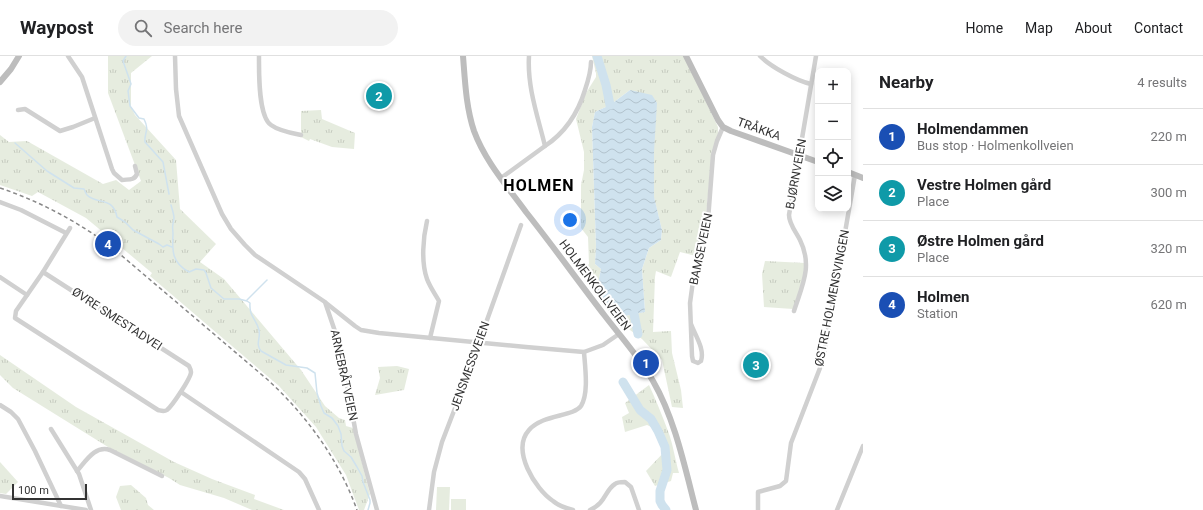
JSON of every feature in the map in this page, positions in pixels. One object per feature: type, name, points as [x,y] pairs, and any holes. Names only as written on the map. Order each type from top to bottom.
[{"type":"main road","points":[[1,79],[11,69],[19,56]]},
{"type":"main road","name":"HOLMENKOLLVEIEN","points":[[463,56],[468,103],[474,129],[484,152],[501,178],[647,370],[664,403],[676,437],[696,510]]},
{"type":"main road","name":"TRÅKKA","points":[[686,56],[722,125],[731,131],[815,161]]},
{"type":"main road","points":[[851,173],[863,178]]},
{"type":"street","points":[[68,56],[82,77],[114,173],[122,180],[133,180],[137,174],[135,166]]},
{"type":"street","points":[[175,56],[179,116],[222,214],[244,245],[255,255],[325,302],[361,330],[379,333],[584,352],[603,345],[619,334]]},
{"type":"street","points":[[258,56],[264,116],[272,126],[301,135]]},
{"type":"street","points":[[529,56],[530,86],[545,146]]},
{"type":"street","points":[[760,56],[776,68],[803,82],[811,84]]},
{"type":"street","name":"BJØRNVEIEN","points":[[794,311],[807,269],[802,243],[789,217],[816,56]]},
{"type":"street","points":[[501,178],[556,138],[568,125],[578,109],[589,79],[590,62]]},
{"type":"street","points":[[18,110],[25,110],[60,131],[95,118]]},
{"type":"street","name":"BAMSEVEIEN","points":[[691,324],[703,356],[701,361],[698,363],[693,361],[692,356],[690,303],[693,281],[708,220],[714,155],[722,125]]},
{"type":"street","name":"ØSTRE HOLMENSVINGEN","points":[[758,510],[758,492],[780,486],[784,483],[786,478],[790,443],[820,368],[826,345],[855,175]]},
{"type":"street","points":[[0,202],[20,210],[66,233]]},
{"type":"street","points":[[428,221],[423,250],[425,271],[427,279],[439,301],[430,338]]},
{"type":"street","name":"JENSMESSVEIEN","points":[[429,510],[434,472],[442,442],[521,225]]},
{"type":"street","points":[[43,272],[70,228]]},
{"type":"street","name":"ØVRE SMESTADVEI","points":[[43,272],[189,366],[192,373],[181,392],[168,409],[163,411],[158,410],[15,318],[16,311],[43,272]]},
{"type":"street","points":[[0,277],[27,295]]},
{"type":"street","name":"ARNEBRÅTVEIEN","points":[[325,302],[340,346],[356,434],[377,510]]},
{"type":"street","points":[[573,510],[560,506],[552,501],[538,486],[530,473],[526,462],[523,441],[530,429],[540,421],[579,409],[586,392],[584,352]]},
{"type":"street","points":[[181,392],[299,472],[308,484],[319,510]]},
{"type":"street","points":[[0,406],[11,412],[18,419],[61,506]]},
{"type":"street","points":[[51,430],[77,471],[90,510]]},
{"type":"street","points":[[837,510],[863,446]]},
{"type":"street","points":[[77,471],[95,451],[104,448],[116,452],[162,476]]},
{"type":"street","points":[[590,510],[602,502],[613,485],[616,483],[625,482],[631,487],[639,510]]},
{"type":"street","points":[[0,496],[86,510]]},
{"type":"green space","points":[[108,56],[152,56],[131,73],[131,107],[135,115],[176,160],[180,209],[216,244],[200,262],[224,279],[301,370],[325,406],[339,418],[345,420],[346,426],[353,428],[370,494],[364,510],[359,510],[346,475],[316,427],[279,386],[150,276],[152,273],[86,218],[38,192],[32,196],[0,185],[0,135],[9,142],[27,141],[103,184],[116,180],[129,190],[141,181],[108,93]]},
{"type":"green space","points":[[592,56],[684,56],[718,127],[718,134],[712,151],[703,234],[696,256],[680,252],[671,277],[656,271],[655,277],[653,332],[671,331],[672,353],[681,390],[683,408],[672,407],[662,360],[642,339],[614,318],[581,272],[589,264],[588,237],[581,228],[581,185],[584,170],[584,152],[576,119],[586,93],[596,77]],"holes":[[[630,90],[654,152],[654,198],[662,230],[661,240],[649,248],[642,269],[645,312],[614,318],[598,283],[601,269],[595,264],[596,247],[592,127],[595,112],[610,105]]]},
{"type":"green space","points":[[321,110],[322,119],[355,133],[354,149],[332,147],[310,139],[309,141],[301,137],[301,111]]},
{"type":"green space","points":[[765,261],[805,263],[805,273],[793,309],[764,307],[762,274]]},
{"type":"green space","points":[[0,355],[76,407],[174,462],[212,479],[255,495],[254,499],[284,510],[252,510],[224,498],[180,485],[108,447],[13,388],[0,375]]},
{"type":"green space","points":[[397,366],[409,369],[404,390],[375,395],[380,378],[378,367]]},
{"type":"green space","points":[[649,385],[670,436],[679,473],[673,473],[671,481],[655,486],[646,471],[667,449],[662,432],[647,425],[625,432],[622,417],[629,413],[625,403]]},
{"type":"green space","points":[[0,462],[18,482],[6,494],[0,493]]},
{"type":"green space","points":[[131,485],[146,498],[148,505],[154,510],[121,510],[116,497],[120,486]]},
{"type":"green space","points":[[437,487],[450,487],[449,510],[436,510]]},
{"type":"green space","points":[[451,499],[466,499],[466,510],[451,510]]},
{"type":"water","points":[[630,90],[652,95],[657,103],[654,152],[654,197],[662,230],[661,240],[649,248],[642,269],[645,312],[614,318],[597,293],[601,269],[595,264],[596,247],[592,127],[595,112],[610,105]]},
{"type":"waterway","points":[[126,56],[123,61],[131,84],[128,91],[130,106],[139,118],[144,119],[146,123],[147,129],[145,142],[163,162],[169,194]]},
{"type":"waterway","points":[[597,56],[606,85],[610,105]]},
{"type":"waterway","points":[[15,143],[47,171],[74,188],[84,189],[87,195],[91,198],[108,203],[115,210],[117,217],[133,230],[163,247],[167,245],[172,247]]},
{"type":"waterway","points":[[171,205],[174,218],[173,251],[179,265],[189,272],[196,269],[204,270],[211,288],[224,299],[239,299],[250,303],[252,315],[259,330],[258,346],[261,351],[286,365],[307,368],[315,373],[317,393],[324,413],[332,418],[338,426],[344,451],[351,457],[362,476],[370,500],[368,510]]},
{"type":"waterway","points":[[247,300],[267,280]]},
{"type":"waterway","points":[[634,314],[638,334]]},
{"type":"waterway","points":[[623,382],[640,410],[651,419],[665,447],[667,470],[660,491],[660,501],[666,510]]},
{"type":"railway","points":[[0,188],[29,199],[56,212],[108,244],[268,380],[296,408],[331,456],[350,492],[357,510]]},
{"type":"place","name":"Vestre Holmen gård","points":[[379,96]]},
{"type":"place","name":"Holmen","points":[[108,244]]},
{"type":"place","name":"Holmendammen","points":[[646,363]]},
{"type":"place","name":"Østre Holmen gård","points":[[756,365]]},
{"type":"district","name":"HOLMEN","points":[[539,185]]}]
